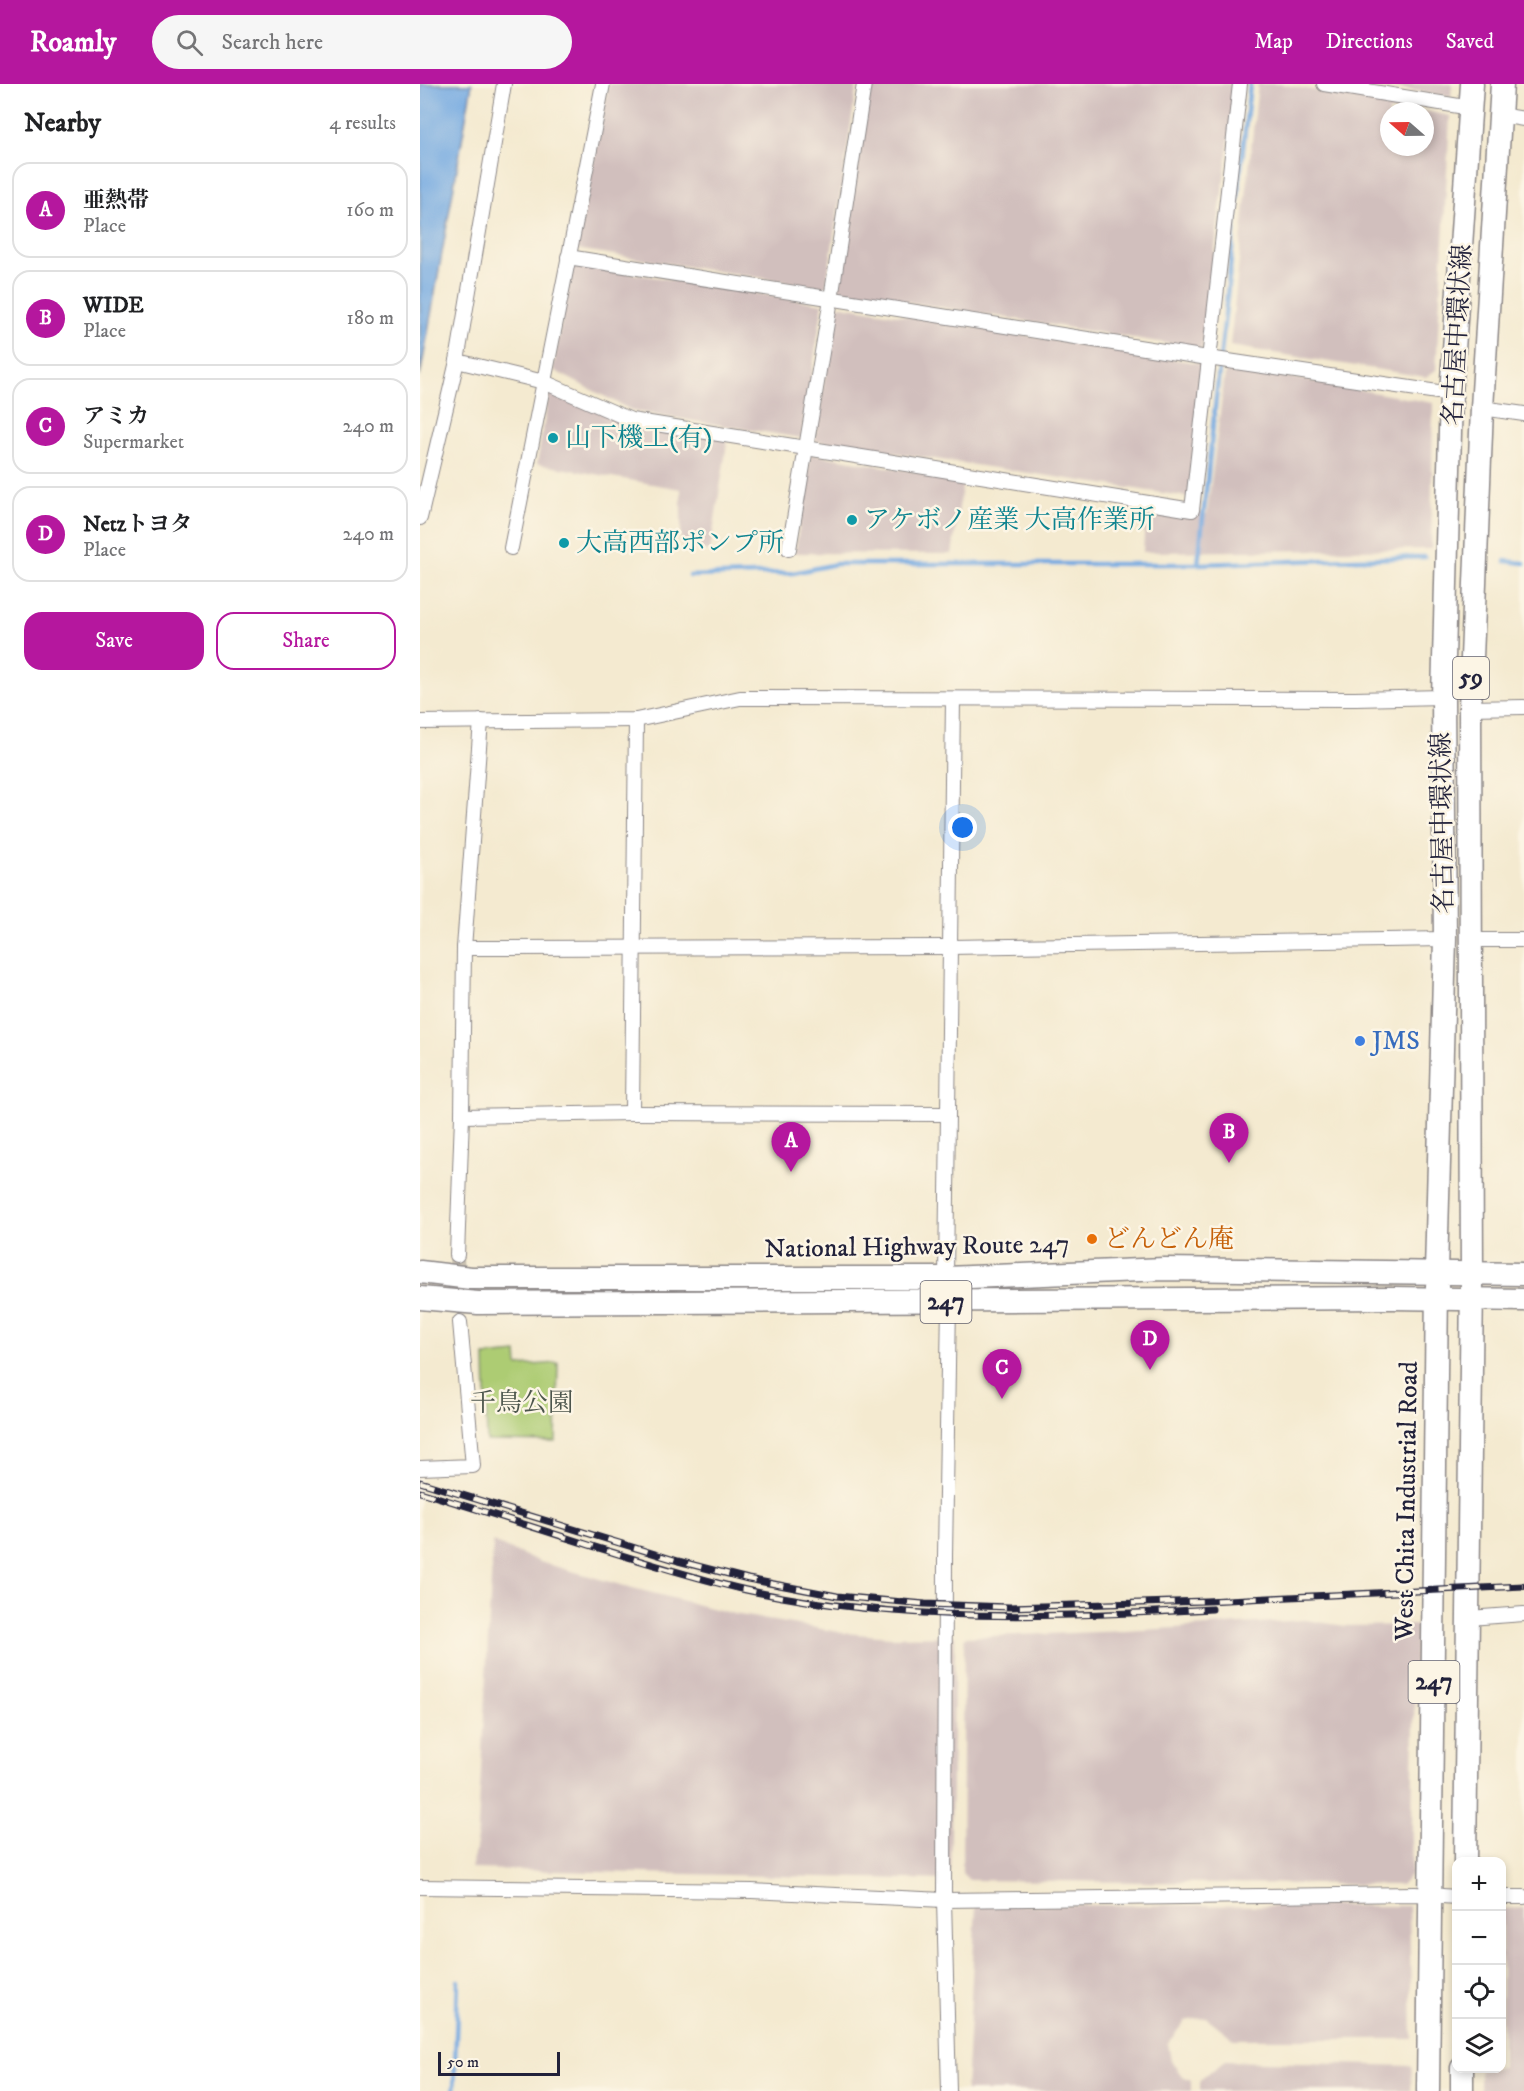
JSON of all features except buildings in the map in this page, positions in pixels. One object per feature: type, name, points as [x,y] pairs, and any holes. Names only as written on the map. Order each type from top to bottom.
[{"type":"main road","name":"名古屋中環状線","points":[[1436,1272],[1445,939],[1443,697],[1451,394],[1472,84]]},
{"type":"main road","name":"名古屋中環状線","points":[[1472,1274],[1470,708],[1482,408],[1502,84]]},
{"type":"main road","name":"National Highway Route 247","points":[[420,1272],[471,1278],[946,1278],[1164,1269],[1524,1274]]},
{"type":"main road","name":"West Chita Industrial Road","points":[[1428,2091],[1432,1894],[1436,1272]]},
{"type":"main road","name":"247","points":[[1465,1857],[1472,1274]]},
{"type":"main road","name":"National Highway Route 247","points":[[420,1298],[478,1302],[1524,1300]]},
{"type":"main road","points":[[1462,2073],[1462,2091]]},
{"type":"street","points":[[420,518],[457,361],[504,84]]},
{"type":"street","points":[[511,548],[603,84]]},
{"type":"street","points":[[789,549],[864,84]]},
{"type":"street","points":[[457,361],[544,382],[631,420],[1192,510],[1217,359],[1240,84]]},
{"type":"street","points":[[1324,84],[1471,108]]},
{"type":"street","points":[[1500,115],[1524,119]]},
{"type":"street","points":[[568,257],[1451,394]]},
{"type":"street","points":[[1482,408],[1524,414]]},
{"type":"street","points":[[420,722],[636,720],[740,698],[1355,699],[1443,697]]},
{"type":"street","points":[[946,1278],[954,699]]},
{"type":"street","points":[[1470,708],[1524,707]]},
{"type":"street","points":[[632,1113],[636,720]]},
{"type":"street","points":[[457,1255],[462,1116],[464,948],[481,721]]},
{"type":"street","points":[[464,948],[950,947],[1445,939]]},
{"type":"street","points":[[1472,940],[1524,940]]},
{"type":"street","points":[[462,1116],[632,1113],[948,1113]]},
{"type":"street","points":[[949,1302],[945,1556],[944,1900],[950,2091]]},
{"type":"street","points":[[420,1468],[473,1466],[460,1322]]},
{"type":"street","points":[[1469,1618],[1524,1614]]},
{"type":"street","points":[[420,1887],[752,1891],[944,1900],[1432,1894],[1452,1896]]},
{"type":"street","points":[[1506,1897],[1524,1897]]},
{"type":"shaded area","points":[[609,84],[857,84],[826,288],[576,249]]},
{"type":"shaded area","points":[[870,84],[1236,84],[1202,349],[839,291]]},
{"type":"shaded area","points":[[1258,84],[1280,84],[1380,103],[1380,156],[1434,156],[1434,113],[1450,116],[1436,370],[1426,377],[1230,346]]},
{"type":"shaded area","points":[[1376,84],[1452,84],[1451,97]]},
{"type":"shaded area","points":[[572,264],[823,304],[801,438],[633,411],[553,370]]},
{"type":"shaded area","points":[[836,305],[1203,364],[1189,497],[815,441]]},
{"type":"shaded area","points":[[1226,366],[1433,403],[1431,549],[1143,552],[1146,507],[1207,514]]},
{"type":"shaded area","points":[[550,388],[630,423],[728,437],[710,551],[681,545],[681,489],[537,464]]},
{"type":"shaded area","points":[[811,454],[963,480],[952,554],[795,553]]},
{"type":"shaded area","points":[[493,1542],[540,1562],[734,1614],[845,1633],[890,1637],[955,1636],[950,1876],[947,1880],[471,1869],[477,1846]]},
{"type":"shaded area","points":[[1305,1620],[1345,1626],[1416,1625],[1411,1874],[1401,1885],[969,1880],[962,1873],[964,1637],[1127,1631]]},
{"type":"shaded area","points":[[976,1905],[1409,1906],[1412,2039],[1234,2039],[1206,2017],[1185,2021],[1168,2043],[1171,2061],[1182,2076],[1191,2080],[1191,2091],[966,2091]]},
{"type":"shaded area","points":[[1524,1908],[1524,2091],[1480,2091],[1480,2073],[1506,2073],[1506,1909]]},
{"type":"shaded area","points":[[1225,2061],[1412,2066],[1411,2091],[1200,2091],[1200,2080]]},
{"type":"green space","name":"千鳥公園","points":[[517,1353],[518,1366],[558,1363],[556,1442],[487,1441],[485,1356]]},
{"type":"water","points":[[420,84],[472,84],[420,377]]},
{"type":"waterway","points":[[1198,564],[1250,84]]},
{"type":"waterway","points":[[690,576],[793,573],[836,564],[1198,564],[1425,557]]},
{"type":"waterway","points":[[1505,561],[1524,563]]},
{"type":"waterway","points":[[454,2091],[458,1981]]},
{"type":"tunnel","points":[[457,1255],[460,1322]]},
{"type":"railway","points":[[420,1482],[678,1561],[748,1579],[837,1596],[925,1604],[1009,1607],[1206,1601],[1524,1586]]},
{"type":"railway","points":[[420,1492],[687,1575],[746,1590],[804,1601],[920,1613],[979,1615],[1037,1616],[1212,1609]]},
{"type":"place","name":"山下機工(有)","points":[[553,438]]},
{"type":"place","name":"アケボノ産業 大高作業所","points":[[852,520]]},
{"type":"place","name":"大高西部ポンプ所","points":[[564,543]]},
{"type":"place","name":"JMS","points":[[1360,1041]]},
{"type":"place","name":"WIDE","points":[[1229,1163]]},
{"type":"place","name":"亜熱帯","points":[[791,1172]]},
{"type":"place","name":"どんどん庵","points":[[1092,1239]]},
{"type":"place","name":"Netzトヨタ","points":[[1150,1370]]},
{"type":"place","name":"アミカ","points":[[1002,1399]]}]
